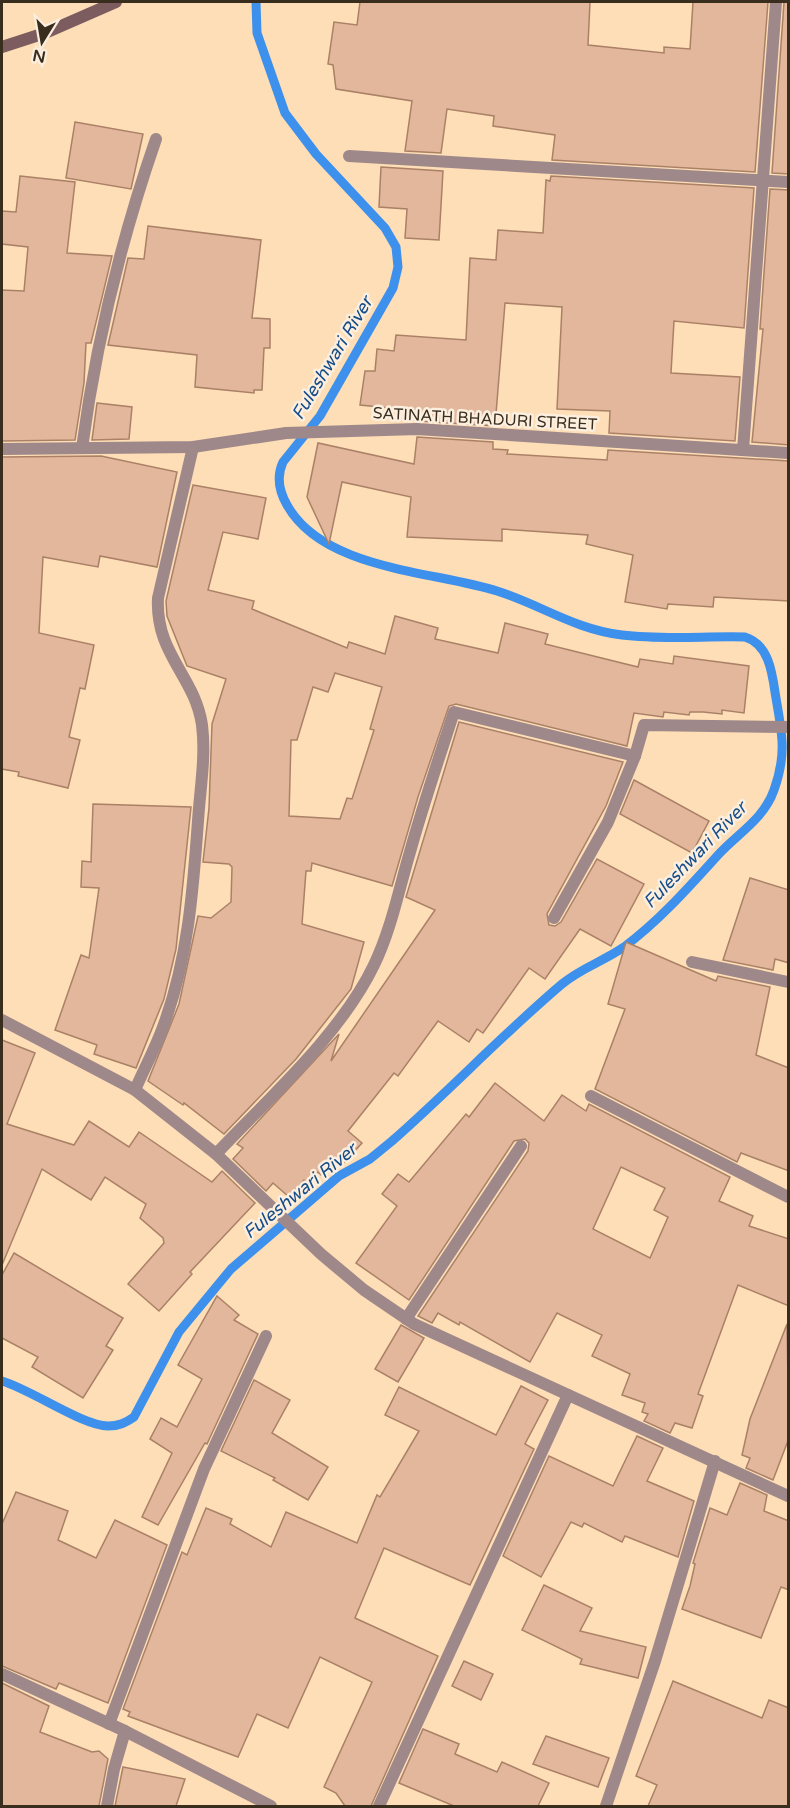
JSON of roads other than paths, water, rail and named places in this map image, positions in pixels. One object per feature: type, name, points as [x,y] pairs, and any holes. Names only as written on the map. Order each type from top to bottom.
[{"type":"street","points":[[2,47],[45,33],[116,2]]},
{"type":"street","points":[[743,450],[776,2]]},
{"type":"street","points":[[82,448],[92,375],[106,310],[125,236],[156,139]]},
{"type":"street","points":[[349,156],[789,182]]},
{"type":"street","name":"SATINATH BHADURI STREET","points":[[2,449],[193,447],[328,430],[417,429],[789,453]]},
{"type":"street","points":[[135,1090],[163,1028],[172,1000],[188,932],[194,891],[203,751],[201,724],[196,703],[170,656],[157,619],[158,598],[193,447]]},
{"type":"street","points":[[216,1154],[306,1059],[353,1001],[375,965],[424,801],[454,712],[635,756]]},
{"type":"street","points":[[554,918],[608,822],[635,756],[644,724],[789,728]]},
{"type":"street","points":[[692,962],[789,982]]},
{"type":"street","points":[[2,1020],[135,1090],[216,1154],[321,1254],[364,1290],[406,1318],[789,1496]]},
{"type":"street","points":[[591,1095],[789,1197]]},
{"type":"street","points":[[406,1318],[521,1146]]},
{"type":"street","points":[[109,1724],[204,1468],[266,1336]]},
{"type":"street","points":[[379,1806],[568,1395]]},
{"type":"street","points":[[606,1806],[655,1661],[715,1461]]},
{"type":"street","points":[[2,1674],[125,1731],[271,1806]]},
{"type":"street","points":[[107,1806],[114,1769],[125,1731]]},
{"type":"waterway","name":"Fuleshwari River","points":[[2,1381],[97,1424],[115,1425],[134,1417],[179,1332],[231,1269],[339,1176],[370,1159],[392,1141],[562,984],[624,947],[649,926],[725,847],[757,818],[770,800],[781,764],[781,729],[772,676],[768,659],[753,641],[745,637],[668,638],[622,635],[589,628],[497,591],[382,565],[353,556],[326,543],[304,527],[287,505],[279,484],[283,462],[320,416],[393,288],[398,267],[396,247],[385,228],[316,154],[285,113],[257,33],[256,2]]}]
